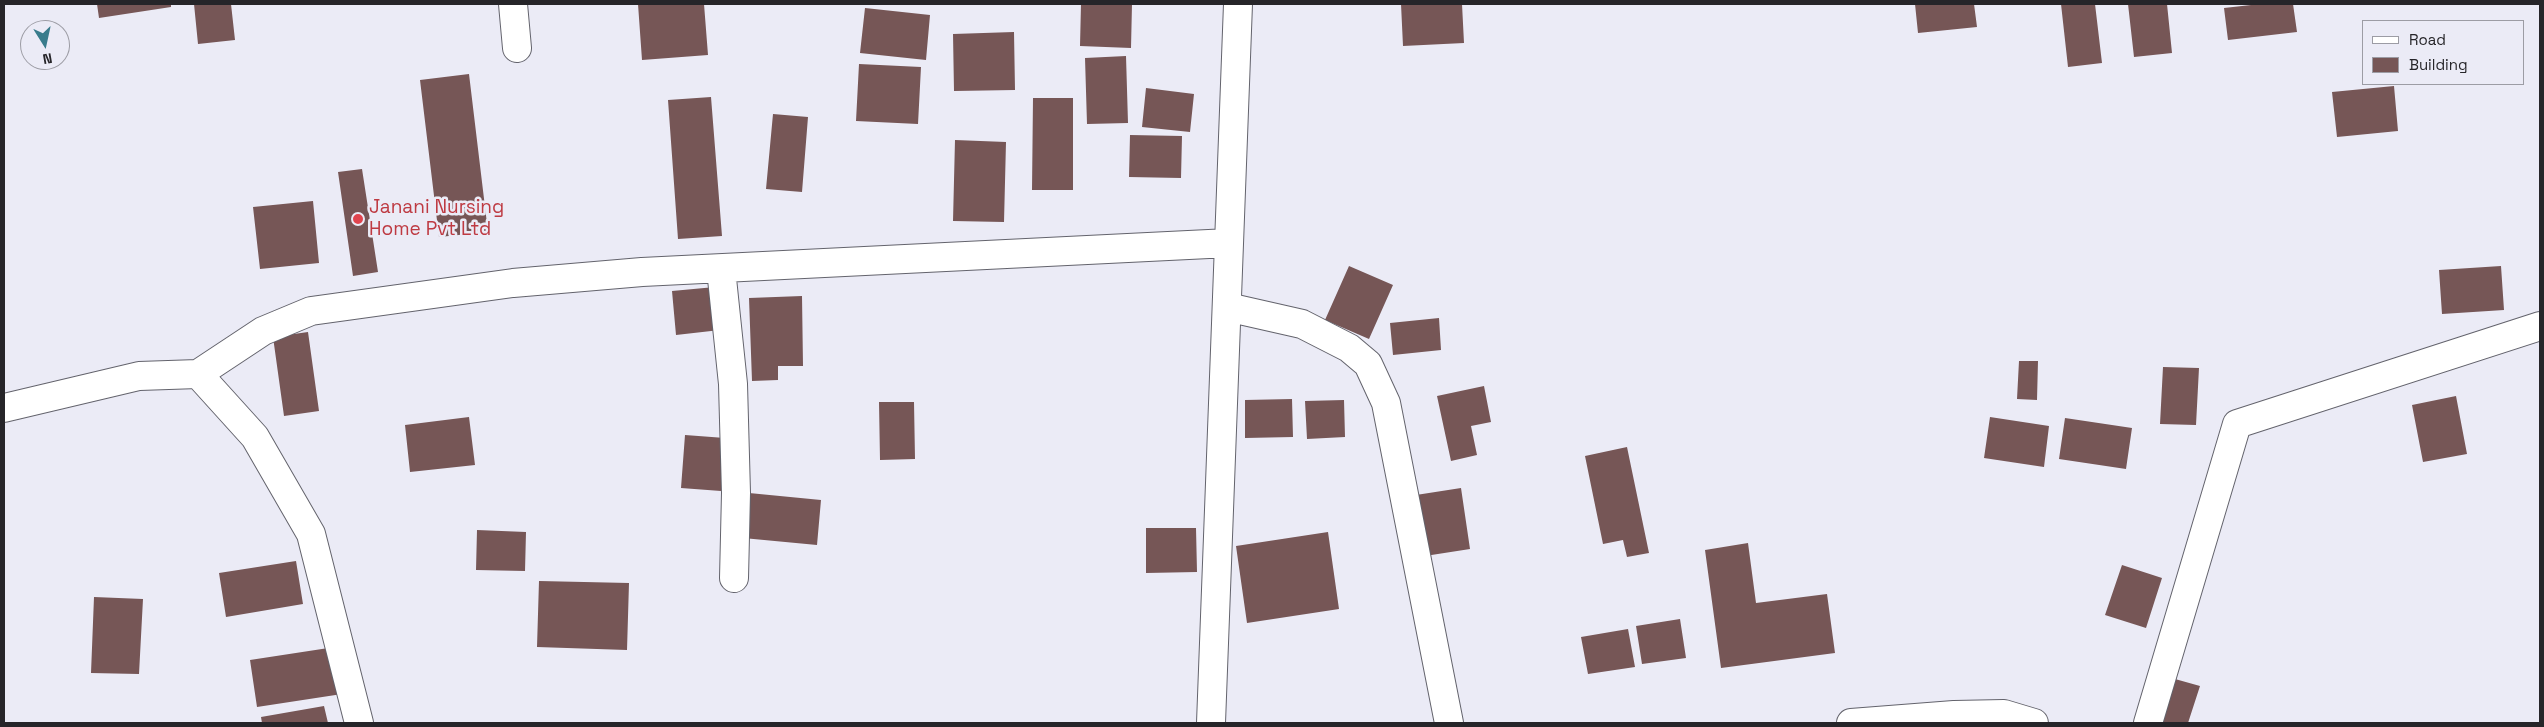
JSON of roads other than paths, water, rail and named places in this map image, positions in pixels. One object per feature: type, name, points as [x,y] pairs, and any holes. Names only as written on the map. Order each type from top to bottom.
[{"type":"street","points":[[513,4],[517,48]]},
{"type":"street","points":[[1211,723],[1238,4]]},
{"type":"street","points":[[4,408],[139,376],[198,374],[263,330],[311,311],[512,283],[721,269],[1229,243]]},
{"type":"street","points":[[721,269],[733,384],[736,493],[734,578]]},
{"type":"street","points":[[1226,307],[1302,324],[1349,348],[1368,364],[1386,403],[1449,723]]},
{"type":"street","points":[[2148,723],[2237,424],[2540,326]]},
{"type":"street","points":[[198,374],[255,437],[311,534],[360,723]]},
{"type":"street","points":[[1852,723],[1954,715],[2004,714],[2034,723]]},
{"type":"place","name":"Janani Nursing Home Pvt Ltd","points":[[358,219]]}]
